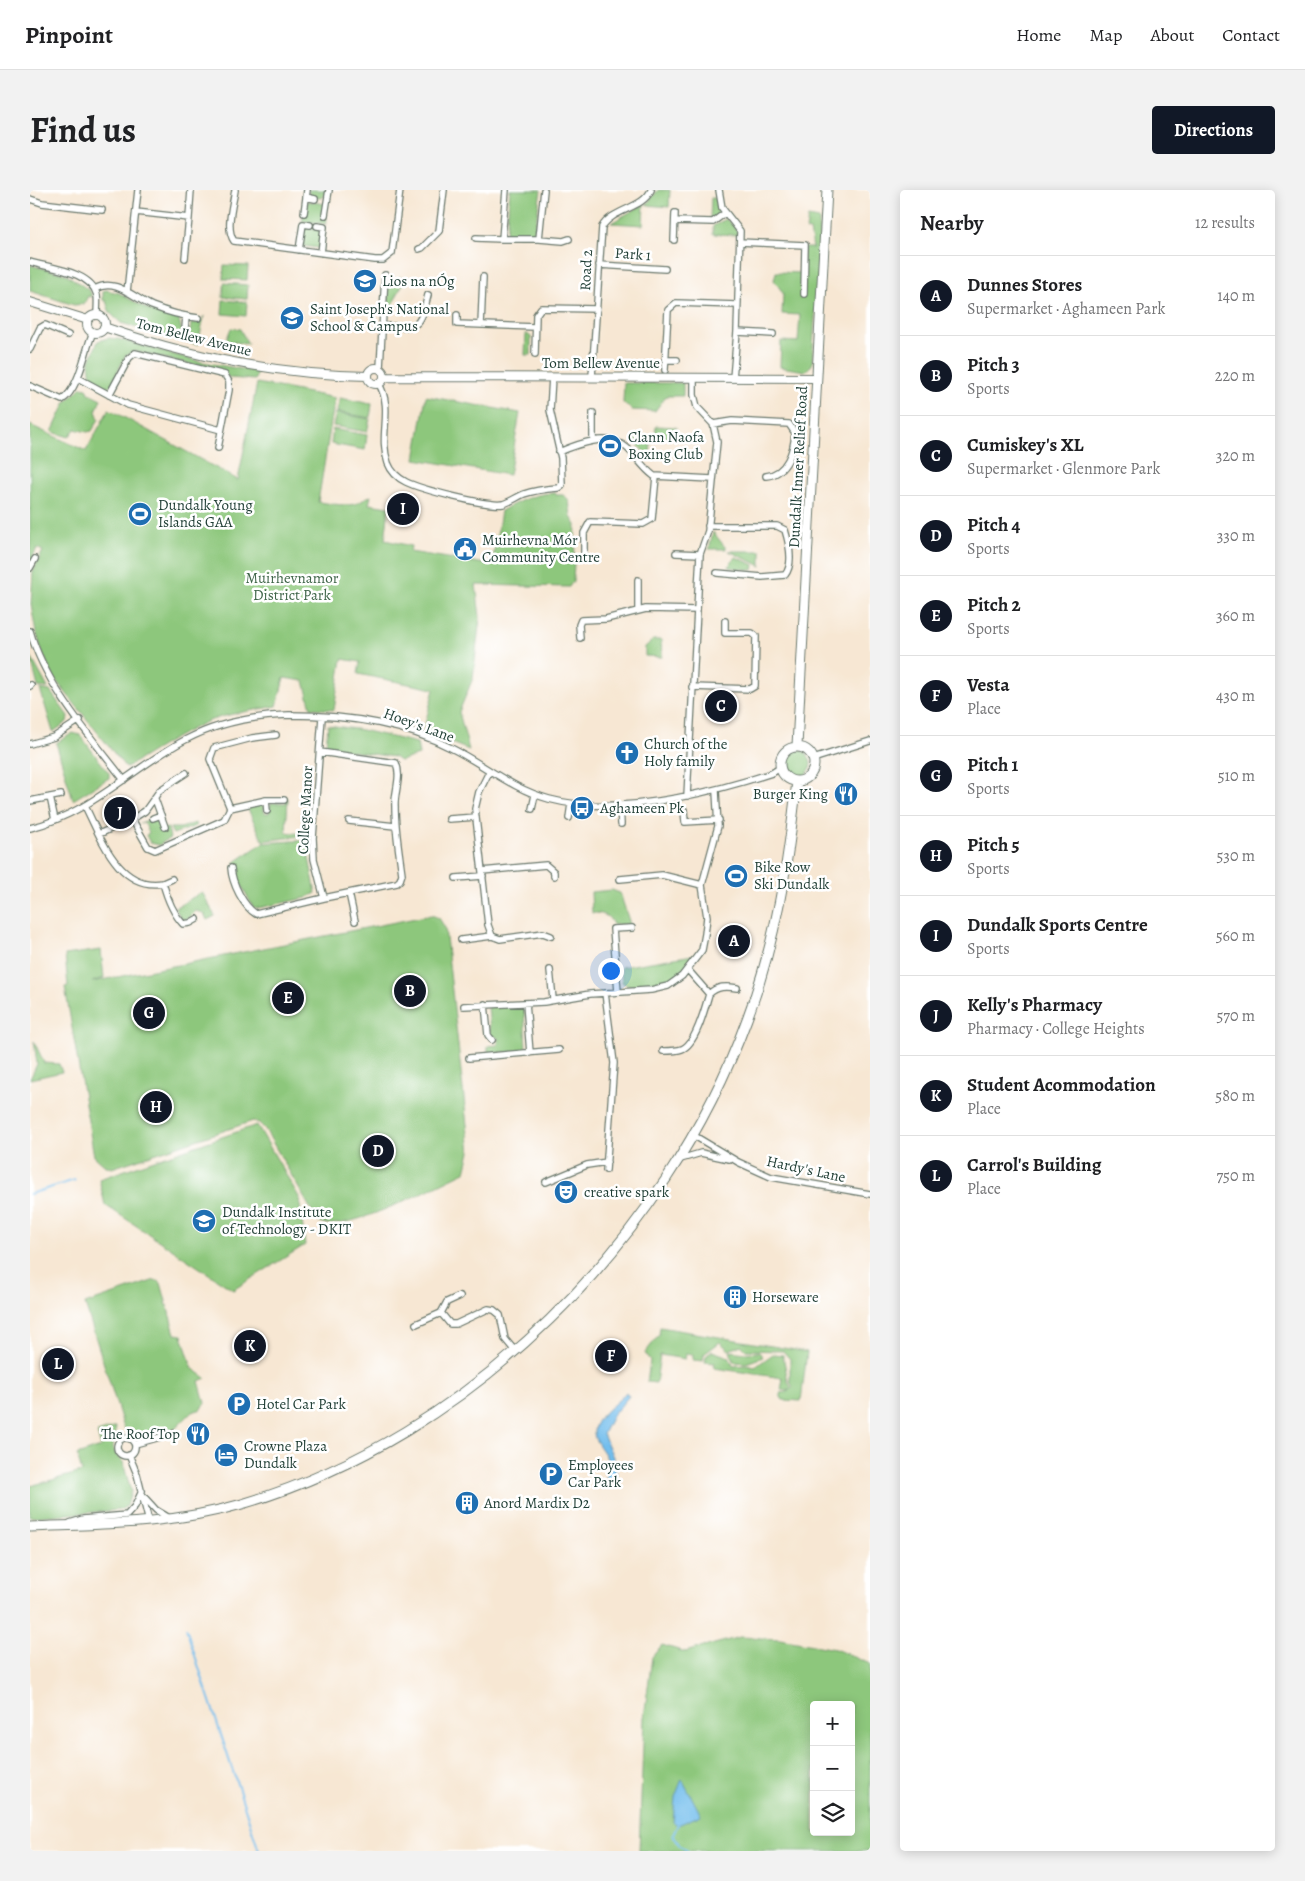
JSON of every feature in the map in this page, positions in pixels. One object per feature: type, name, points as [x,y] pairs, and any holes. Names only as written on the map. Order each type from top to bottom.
[{"type":"main road","name":"Dundalk Inner Relief Road","points":[[797,746],[827,190]]},
{"type":"main road","points":[[797,746],[807,750],[813,759],[811,773],[806,778],[797,781],[785,777],[780,768],[783,752],[797,746]]},
{"type":"main road","points":[[30,1527],[150,1523],[224,1509],[272,1494],[339,1465],[398,1434],[443,1406],[515,1351],[577,1293],[614,1251],[644,1211],[693,1135],[734,1052],[764,969],[785,881],[797,781]]},
{"type":"street","points":[[127,292],[138,190]]},
{"type":"street","points":[[185,258],[191,190]]},
{"type":"street","points":[[234,190],[230,228],[230,236],[234,241],[375,260],[389,257],[392,253],[400,190]]},
{"type":"street","points":[[304,213],[307,190]]},
{"type":"street","points":[[325,215],[329,190]]},
{"type":"street","points":[[419,249],[439,231],[444,190]]},
{"type":"street","points":[[502,239],[506,190]]},
{"type":"street","points":[[539,239],[544,190]]},
{"type":"street","name":"Road 2","points":[[592,377],[602,227],[605,221],[643,200],[651,190]]},
{"type":"street","points":[[719,190],[719,200],[725,213],[738,226],[740,242],[737,332],[733,378]]},
{"type":"street","points":[[306,197],[328,200]]},
{"type":"street","points":[[30,199],[42,203],[102,210]]},
{"type":"street","points":[[136,212],[189,218]]},
{"type":"street","points":[[674,240],[675,213]]},
{"type":"street","points":[[675,221],[714,222],[725,213]]},
{"type":"street","points":[[299,250],[303,224],[310,225]]},
{"type":"street","points":[[317,226],[324,227],[320,253]]},
{"type":"street","points":[[476,238],[563,241],[569,239]]},
{"type":"street","points":[[740,242],[805,245],[804,294]]},
{"type":"street","points":[[30,262],[67,269],[94,289],[97,297],[97,315]]},
{"type":"street","name":"Park 1","points":[[599,265],[665,269]]},
{"type":"street","points":[[379,384],[385,376],[380,368],[385,275]]},
{"type":"street","points":[[481,325],[483,276]]},
{"type":"street","points":[[94,289],[111,285],[151,305],[198,318]]},
{"type":"street","points":[[383,326],[410,327],[417,325],[422,317],[428,295]]},
{"type":"street","points":[[30,302],[88,320]]},
{"type":"street","points":[[665,370],[668,310],[671,306],[676,303],[737,305]]},
{"type":"street","points":[[535,354],[536,315],[541,308],[597,309]]},
{"type":"street","points":[[97,315],[104,319],[104,328],[98,332],[92,332],[88,328],[88,320],[92,316],[97,315]]},
{"type":"street","points":[[457,315],[457,324],[535,327]]},
{"type":"street","points":[[185,329],[186,316]]},
{"type":"street","points":[[30,349],[40,328],[44,325],[68,335]]},
{"type":"street","name":"Tom Bellew Avenue","points":[[104,328],[160,345],[252,365],[368,376]]},
{"type":"street","points":[[30,386],[62,400],[66,398],[78,378],[92,332]]},
{"type":"street","points":[[737,332],[773,334]]},
{"type":"street","points":[[109,394],[128,358],[135,353],[222,374],[227,378],[229,385],[218,448]]},
{"type":"street","points":[[665,360],[677,360]]},
{"type":"street","points":[[379,384],[371,383],[368,376],[371,369],[380,368]]},
{"type":"street","name":"Tom Bellew Avenue","points":[[385,376],[817,378]]},
{"type":"street","points":[[379,384],[387,405],[384,434],[388,462],[392,470],[407,482],[489,504],[503,504],[523,495],[558,488],[562,485],[559,452],[550,410],[552,377]]},
{"type":"street","points":[[78,378],[128,405],[222,430]]},
{"type":"street","points":[[687,796],[700,554],[708,526],[717,442],[713,424],[698,407],[694,395],[694,378]]},
{"type":"street","points":[[593,413],[593,441]]},
{"type":"street","points":[[713,424],[732,421],[789,424],[795,433],[791,456],[776,472],[766,476]]},
{"type":"street","points":[[559,452],[593,441],[622,444],[648,472],[656,477],[712,479]]},
{"type":"street","points":[[584,556],[584,533],[590,522],[643,524],[652,519],[656,477]]},
{"type":"street","points":[[708,526],[777,526],[784,530],[787,537],[790,566],[785,575],[762,577],[717,574]]},
{"type":"street","points":[[676,553],[700,554]]},
{"type":"street","points":[[30,568],[35,559]]},
{"type":"street","points":[[638,580],[638,609]]},
{"type":"street","points":[[580,638],[579,625],[582,620],[606,618],[638,609],[697,610]]},
{"type":"street","points":[[692,688],[750,689],[755,686],[756,636],[752,633],[725,633],[725,620]]},
{"type":"street","points":[[30,631],[42,664],[124,780]]},
{"type":"street","name":"Hoey's Lane","points":[[30,828],[55,820],[84,806],[184,740],[224,724],[271,716],[322,717],[370,721],[402,728],[444,744],[488,772],[535,795],[571,804],[620,805],[687,796],[716,791],[772,773],[780,768]]},
{"type":"street","name":"College Manor","points":[[322,717],[313,838],[314,859],[324,898]]},
{"type":"street","points":[[30,744],[54,737],[80,720]]},
{"type":"street","points":[[132,819],[148,847],[155,850],[224,820],[230,808],[210,758],[210,753],[214,748],[228,743],[276,735]]},
{"type":"street","points":[[813,759],[870,741]]},
{"type":"street","name":"College Manor","points":[[231,868],[236,885],[249,910],[256,914],[400,880],[402,874],[395,826],[394,804],[398,774],[396,763],[320,752]]},
{"type":"street","points":[[488,772],[477,798],[476,817],[489,930],[492,936]]},
{"type":"street","points":[[99,834],[145,811],[155,800],[160,790],[186,773]]},
{"type":"street","points":[[464,1006],[526,1003],[668,986],[682,976],[702,950],[705,934],[707,917],[702,885],[710,861],[719,820],[716,791]]},
{"type":"street","points":[[30,801],[61,794]]},
{"type":"street","points":[[532,808],[535,795]]},
{"type":"street","points":[[50,797],[55,820]]},
{"type":"street","points":[[155,800],[165,827]]},
{"type":"street","points":[[230,808],[266,800],[284,800]]},
{"type":"street","points":[[266,800],[267,811]]},
{"type":"street","points":[[569,818],[571,804]]},
{"type":"street","points":[[620,805],[622,824]]},
{"type":"street","points":[[84,806],[124,873],[140,882],[163,883],[172,880]]},
{"type":"street","points":[[684,810],[685,822],[719,820]]},
{"type":"street","points":[[153,818],[161,816]]},
{"type":"street","points":[[449,819],[476,817]]},
{"type":"street","points":[[349,821],[395,826]]},
{"type":"street","points":[[456,878],[546,865],[554,872],[554,876]]},
{"type":"street","points":[[620,879],[662,875],[702,885]]},
{"type":"street","points":[[163,883],[168,900],[177,918],[184,924],[197,919]]},
{"type":"street","points":[[349,892],[355,921]]},
{"type":"street","points":[[618,992],[613,929],[632,928]]},
{"type":"street","points":[[461,940],[492,936],[500,939],[544,933],[551,936]]},
{"type":"street","points":[[550,970],[552,999]]},
{"type":"street","points":[[688,970],[709,994]]},
{"type":"street","points":[[663,1051],[682,1049],[690,1044],[709,994],[715,988],[726,986],[737,988]]},
{"type":"street","points":[[605,993],[614,1064],[606,1170]]},
{"type":"street","points":[[526,1003],[530,1053]]},
{"type":"street","points":[[485,1004],[488,1035],[492,1040]]},
{"type":"street","points":[[469,1058],[559,1050]]},
{"type":"street","name":"Hardy's Lane","points":[[693,1135],[738,1162],[771,1177],[870,1194]]},
{"type":"street","name":"Hardy's Lane","points":[[677,1160],[701,1152],[738,1162]]},
{"type":"street","points":[[546,1182],[586,1165],[607,1162]]},
{"type":"street","points":[[416,1324],[441,1313],[447,1302],[460,1296]]},
{"type":"street","points":[[441,1313],[450,1324],[456,1324],[488,1309],[498,1312],[506,1339],[515,1351]]},
{"type":"street","points":[[135,1444],[175,1433]]},
{"type":"street","points":[[126,1438],[135,1444],[135,1450],[129,1456],[120,1454],[118,1448],[119,1443],[126,1438]]},
{"type":"street","points":[[129,1456],[143,1494],[150,1523]]},
{"type":"street","points":[[143,1494],[156,1510],[172,1519]]},
{"type":"street","points":[[64,1526],[83,1519],[127,1515],[143,1494]]},
{"type":"green space","points":[[308,190],[326,190],[325,195],[321,198],[310,196]]},
{"type":"green space","points":[[510,190],[541,190],[534,235],[510,236],[506,234]]},
{"type":"green space","points":[[658,190],[670,190],[669,207],[646,205]]},
{"type":"green space","points":[[711,198],[716,198],[719,208],[717,216],[710,219]]},
{"type":"green space","points":[[308,201],[325,204],[323,217],[327,218],[326,224],[302,221]]},
{"type":"green space","points":[[644,204],[643,225],[611,223]]},
{"type":"green space","points":[[808,217],[819,219],[819,252],[812,365],[805,371],[780,367],[781,341],[798,342],[800,315],[782,314],[783,293],[774,280],[776,272],[803,273],[804,248],[813,248],[810,231],[806,230]]},
{"type":"green space","points":[[726,219],[736,228],[738,235],[713,234],[713,226]]},
{"type":"green space","points":[[304,228],[321,230],[319,248],[302,246]]},
{"type":"green space","points":[[30,265],[66,274],[90,291],[92,297],[88,296],[84,304],[74,305],[30,291]]},
{"type":"green space","points":[[224,265],[248,266],[247,280],[223,279]]},
{"type":"green space","points":[[399,277],[405,278],[389,312],[388,289]]},
{"type":"green space","points":[[224,283],[248,285],[247,299],[223,297]]},
{"type":"green space","points":[[103,291],[119,293],[149,310],[179,320],[182,332],[190,333],[191,324],[201,322],[204,316],[198,345],[121,323],[110,313],[106,301],[103,300]]},
{"type":"green space","points":[[223,300],[247,302],[246,316],[222,314]]},
{"type":"green space","points":[[231,328],[240,329],[248,344],[226,341]]},
{"type":"green space","points":[[526,333],[531,337],[531,355],[525,355]]},
{"type":"green space","points":[[108,338],[118,339],[198,361],[257,372],[255,380],[230,378],[222,372],[134,351],[125,356],[111,386],[105,387],[91,379],[89,363],[98,341]]},
{"type":"green space","name":"Muirhevnamor District Park","points":[[257,383],[335,398],[318,502],[350,505],[371,496],[369,504],[389,507],[385,540],[411,546],[410,552],[492,565],[501,511],[541,494],[556,493],[556,495],[563,495],[569,500],[571,517],[576,525],[573,581],[569,587],[476,585],[480,617],[473,678],[459,712],[469,750],[423,732],[434,689],[358,674],[360,662],[342,659],[334,710],[311,708],[304,681],[284,678],[277,706],[231,715],[204,723],[164,744],[126,768],[54,678],[36,632],[31,604],[33,571],[43,551],[37,548],[30,563],[30,425],[86,451],[109,409],[238,480]]},
{"type":"green space","points":[[624,383],[683,383],[683,396],[666,396],[655,411],[632,410],[623,403]]},
{"type":"green space","points":[[81,387],[87,388],[89,393],[101,399],[96,411],[99,419],[92,431],[87,432],[75,429],[69,437],[52,432],[66,402]]},
{"type":"green space","points":[[426,396],[520,413],[509,475],[415,459]]},
{"type":"green space","points":[[340,398],[372,404],[370,418],[337,412]]},
{"type":"green space","points":[[336,413],[370,419],[367,432],[333,426]]},
{"type":"green space","points":[[656,426],[676,427],[675,438],[655,437]]},
{"type":"green space","points":[[333,429],[367,435],[365,450],[331,444]]},
{"type":"green space","points":[[633,439],[651,440],[650,459]]},
{"type":"green space","points":[[713,532],[725,547],[726,549],[709,549]]},
{"type":"green space","points":[[729,551],[761,551],[761,566]]},
{"type":"green space","points":[[736,557],[754,565],[753,570],[728,567]]},
{"type":"green space","points":[[653,640],[661,640],[662,657],[645,656],[645,647]]},
{"type":"green space","points":[[30,655],[48,688],[38,687]]},
{"type":"green space","points":[[40,689],[50,691],[68,716],[67,722],[53,732]]},
{"type":"green space","points":[[328,725],[362,730],[417,743],[419,755],[400,761],[394,757],[329,748],[326,746]]},
{"type":"green space","points":[[73,733],[80,735],[109,773],[109,778],[73,800],[56,743]]},
{"type":"green space","points":[[797,750],[807,754],[811,764],[807,774],[797,778],[787,774],[783,764],[787,754]]},
{"type":"green space","points":[[286,798],[288,798],[286,832],[309,835],[263,841],[247,807],[260,804],[263,806],[265,813],[269,813],[271,803],[286,803]]},
{"type":"green space","points":[[151,819],[159,820],[162,829],[168,828],[170,838],[159,845],[150,843],[146,835],[149,833],[144,822],[140,823]]},
{"type":"green space","points":[[195,823],[196,826],[173,834],[170,828],[181,828]]},
{"type":"green space","points":[[308,840],[308,853],[316,893],[306,898],[258,908],[253,907],[235,873],[238,870],[235,862],[263,843]]},
{"type":"green space","points":[[612,890],[620,893],[630,924],[613,925],[605,915],[592,913],[591,892]]},
{"type":"green space","points":[[202,892],[215,916],[207,920],[204,913],[196,911],[187,920],[181,918],[175,908]]},
{"type":"green space","points":[[431,915],[439,918],[445,928],[470,1152],[465,1172],[366,1217],[328,1224],[317,1220],[265,1129],[259,1123],[253,1121],[112,1168],[104,1165],[94,1156],[65,987],[68,986],[65,955],[101,950],[104,978],[92,982]]},
{"type":"green space","points":[[693,955],[683,972],[666,981],[628,986],[622,982],[621,967]]},
{"type":"green space","points":[[524,1004],[526,1051],[488,1053],[488,1046],[498,1045],[498,1038],[491,1036],[490,1033],[488,1006]]},
{"type":"green space","points":[[34,1041],[44,1063],[59,1064],[62,1072],[30,1079],[37,1064]]},
{"type":"green space","points":[[257,1125],[299,1197],[305,1245],[233,1290],[105,1205],[99,1179]]},
{"type":"green space","points":[[155,1280],[161,1283],[175,1334],[182,1335],[192,1368],[206,1378],[199,1381],[205,1403],[202,1409],[192,1412],[175,1429],[145,1438],[131,1435],[124,1428],[85,1304]]},
{"type":"green space","points":[[660,1327],[807,1352],[801,1401],[783,1400],[781,1397],[781,1393],[787,1392],[793,1387],[790,1382],[790,1359],[783,1351],[746,1350],[741,1345],[729,1350],[720,1342],[704,1354],[703,1361],[693,1360],[693,1355],[686,1354],[685,1359],[660,1355],[656,1383],[647,1382],[650,1361],[645,1353],[659,1335]]},
{"type":"green space","points":[[712,1351],[729,1357],[733,1366],[746,1365],[755,1367],[773,1354],[783,1355],[788,1382],[791,1387],[787,1391],[781,1390],[783,1378],[714,1368],[715,1363],[705,1362],[706,1356]]},
{"type":"green space","points":[[730,1351],[759,1352],[763,1357],[746,1363],[734,1362]]},
{"type":"green space","points":[[116,1427],[113,1447],[116,1455],[123,1462],[131,1492],[127,1506],[120,1510],[30,1517],[30,1486],[82,1472],[77,1455],[101,1447],[97,1433]]},
{"type":"green space","points":[[740,1637],[780,1639],[835,1649],[870,1664],[870,1851],[639,1851],[644,1717],[652,1657],[662,1645],[685,1652]]},
{"type":"water","points":[[626,1392],[629,1396],[612,1416],[603,1434],[613,1457],[618,1483],[612,1484],[607,1481],[608,1462],[596,1441],[594,1431],[599,1419]]},
{"type":"water","points":[[682,1779],[701,1815],[678,1825],[673,1822],[675,1797]]},
{"type":"waterway","points":[[30,1194],[75,1180]]},
{"type":"waterway","points":[[186,1628],[259,1851]]},
{"type":"waterway","points":[[678,1824],[673,1835],[680,1846],[688,1851]]},
{"type":"place","name":"Lios na nÓg","points":[[365,281]]},
{"type":"place","name":"Saint Joseph's National School & Campus","points":[[292,318]]},
{"type":"place","name":"Clann Naofa Boxing Club","points":[[610,446]]},
{"type":"place","name":"Dundalk Sports Centre","points":[[403,509]]},
{"type":"place","name":"Dundalk Young Islands GAA","points":[[140,514]]},
{"type":"place","name":"Muirhevna Mór Community Centre","points":[[465,549]]},
{"type":"place","name":"Cumiskey's XL","points":[[721,706]]},
{"type":"place","name":"Church of the Holy family","points":[[627,753]]},
{"type":"place","name":"Burger King","points":[[846,794]]},
{"type":"place","name":"Aghameen Pk","points":[[582,808]]},
{"type":"place","name":"Kelly's Pharmacy","points":[[120,813]]},
{"type":"place","name":"Bike Row Ski Dundalk","points":[[736,876]]},
{"type":"place","name":"Dunnes Stores","points":[[734,941]]},
{"type":"place","name":"Pitch 3","points":[[410,991]]},
{"type":"place","name":"Pitch 2","points":[[288,998]]},
{"type":"place","name":"Pitch 1","points":[[149,1013]]},
{"type":"place","name":"Pitch 5","points":[[156,1107]]},
{"type":"place","name":"Pitch 4","points":[[378,1151]]},
{"type":"place","name":"creative spark","points":[[566,1192]]},
{"type":"place","name":"Dundalk Institute of Technology - DKIT","points":[[204,1221]]},
{"type":"place","name":"Horseware","points":[[735,1297]]},
{"type":"place","name":"Student Acommodation","points":[[250,1346]]},
{"type":"place","name":"Vesta","points":[[611,1356]]},
{"type":"place","name":"Carrol's Building","points":[[58,1364]]},
{"type":"place","name":"Hotel Car Park","points":[[239,1404]]},
{"type":"place","name":"The Roof Top","points":[[198,1434]]},
{"type":"place","name":"Crowne Plaza Dundalk","points":[[226,1455]]},
{"type":"place","name":"Employees Car Park","points":[[551,1474]]},
{"type":"place","name":"Anord Mardix D2","points":[[467,1503]]}]
